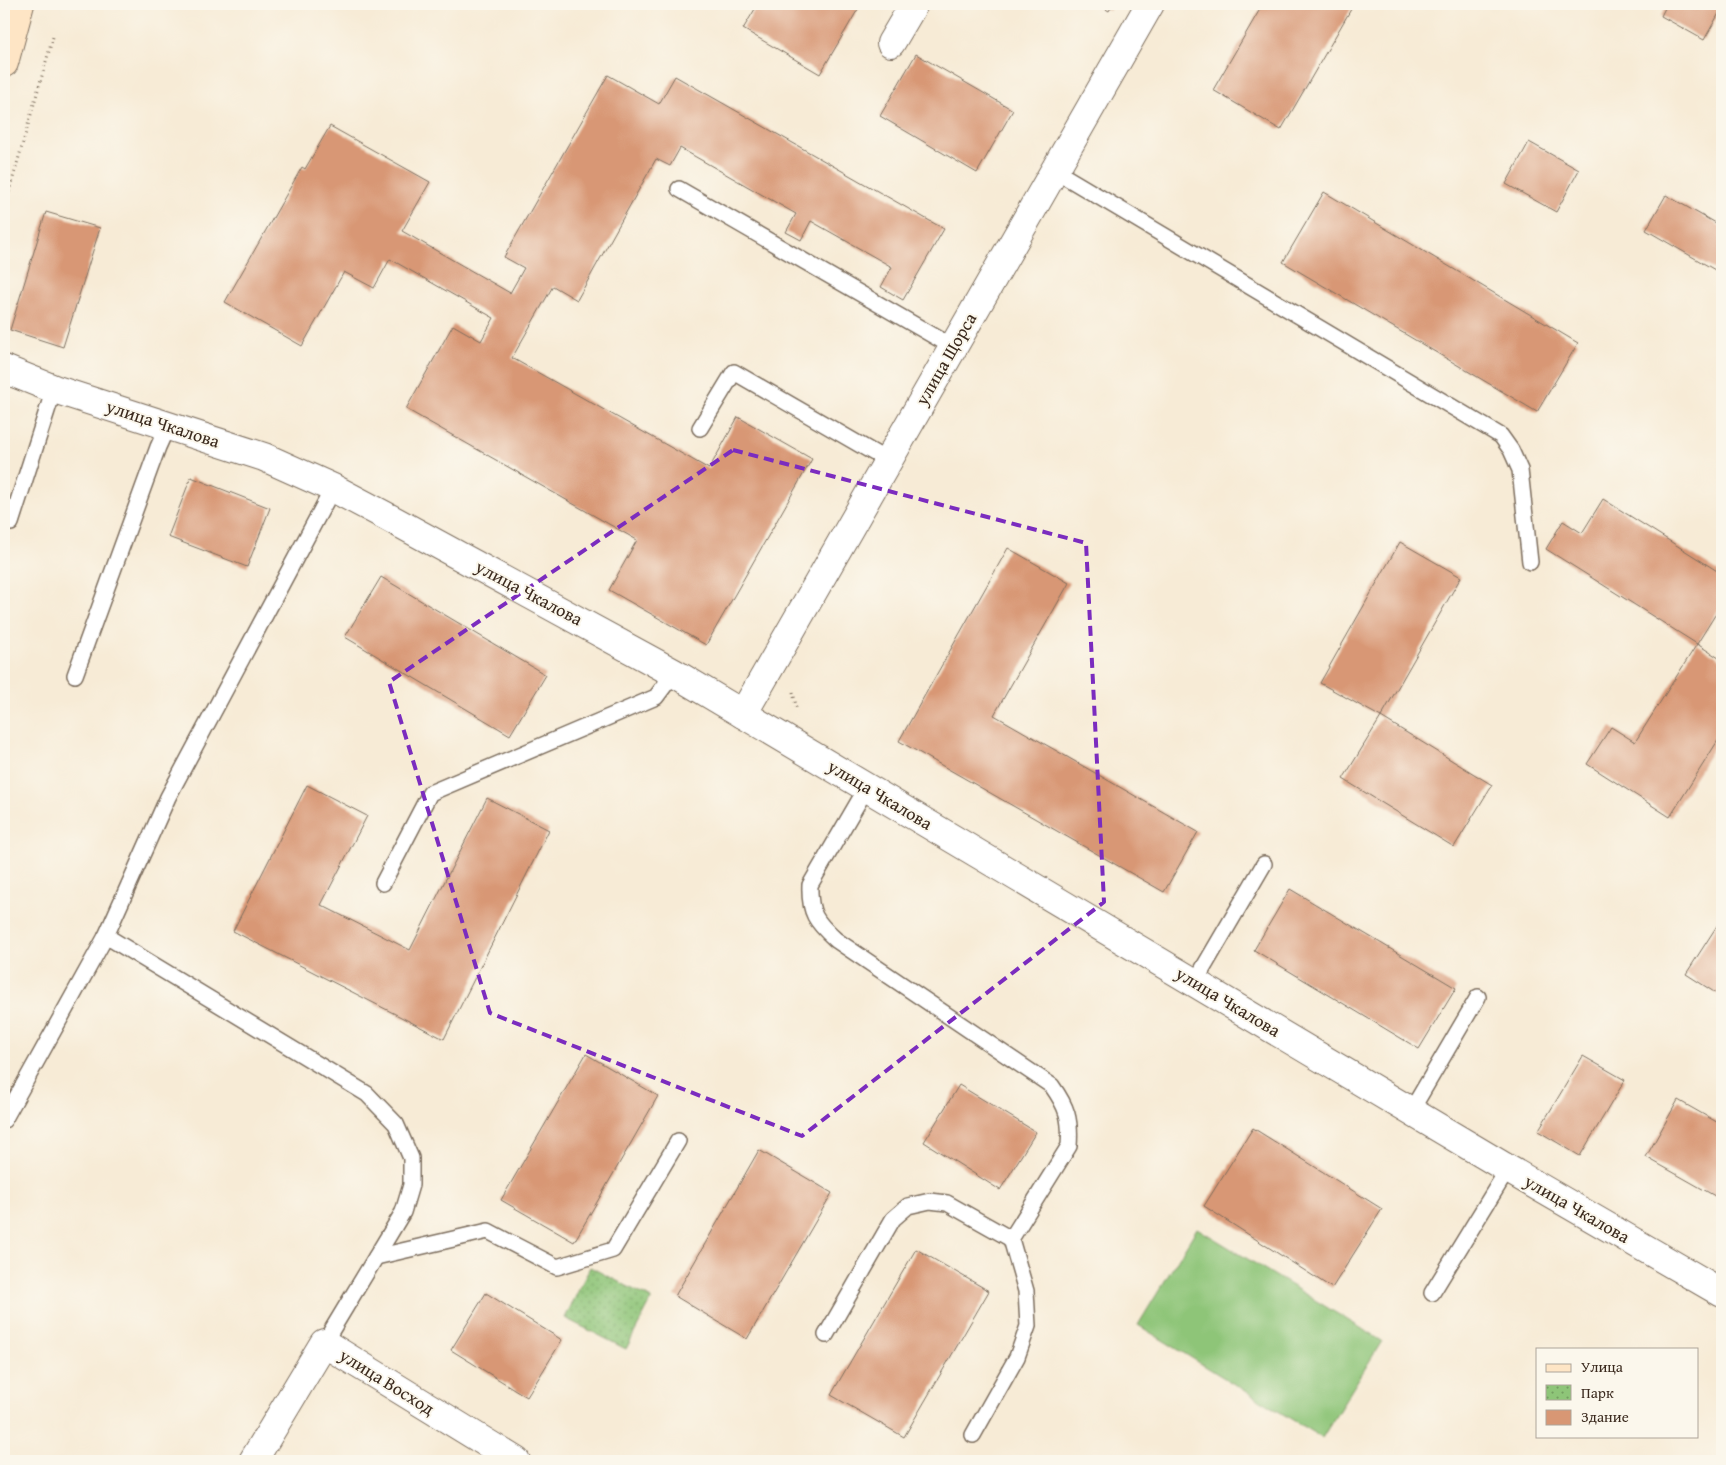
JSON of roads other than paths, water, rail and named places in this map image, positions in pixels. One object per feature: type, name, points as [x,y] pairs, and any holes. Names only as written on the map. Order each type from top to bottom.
[{"type":"main road","points":[[4,62],[20,4]]},
{"type":"street","points":[[891,42],[914,4]]},
{"type":"street","name":"улица Щорса","points":[[743,714],[1150,4]]},
{"type":"street","name":"улица Чкалова","points":[[4,369],[54,388],[264,457],[333,488],[674,673],[1508,1169],[1722,1293]]},
{"type":"street","name":"улица Восход","points":[[253,1461],[324,1343],[516,1461]]},
{"type":"lane","points":[[1054,170],[1501,436],[1511,450],[1520,470],[1530,562]]},
{"type":"lane","points":[[679,190],[953,347]]},
{"type":"lane","points":[[700,428],[734,372],[888,461]]},
{"type":"lane","points":[[4,521],[11,523],[54,388]]},
{"type":"lane","points":[[75,675],[168,425]]},
{"type":"lane","points":[[4,1120],[106,936],[168,797],[333,488]]},
{"type":"lane","points":[[383,883],[430,793],[656,697],[674,673]]},
{"type":"lane","points":[[867,787],[810,886],[809,903],[820,926],[836,940],[1052,1086],[1064,1104],[1070,1130],[1069,1146],[1011,1240]]},
{"type":"lane","points":[[1195,982],[1264,864]]},
{"type":"lane","points":[[106,936],[367,1094],[396,1124],[411,1158],[411,1185],[403,1212],[324,1343]]},
{"type":"lane","points":[[1411,1111],[1478,997]]},
{"type":"lane","points":[[376,1257],[488,1231],[557,1267],[612,1250],[678,1141]]},
{"type":"lane","points":[[1432,1293],[1508,1169]]},
{"type":"lane","points":[[826,1336],[893,1219],[908,1206],[930,1201],[947,1203],[1011,1240],[1026,1291],[1028,1326],[1017,1356],[973,1435]]}]
